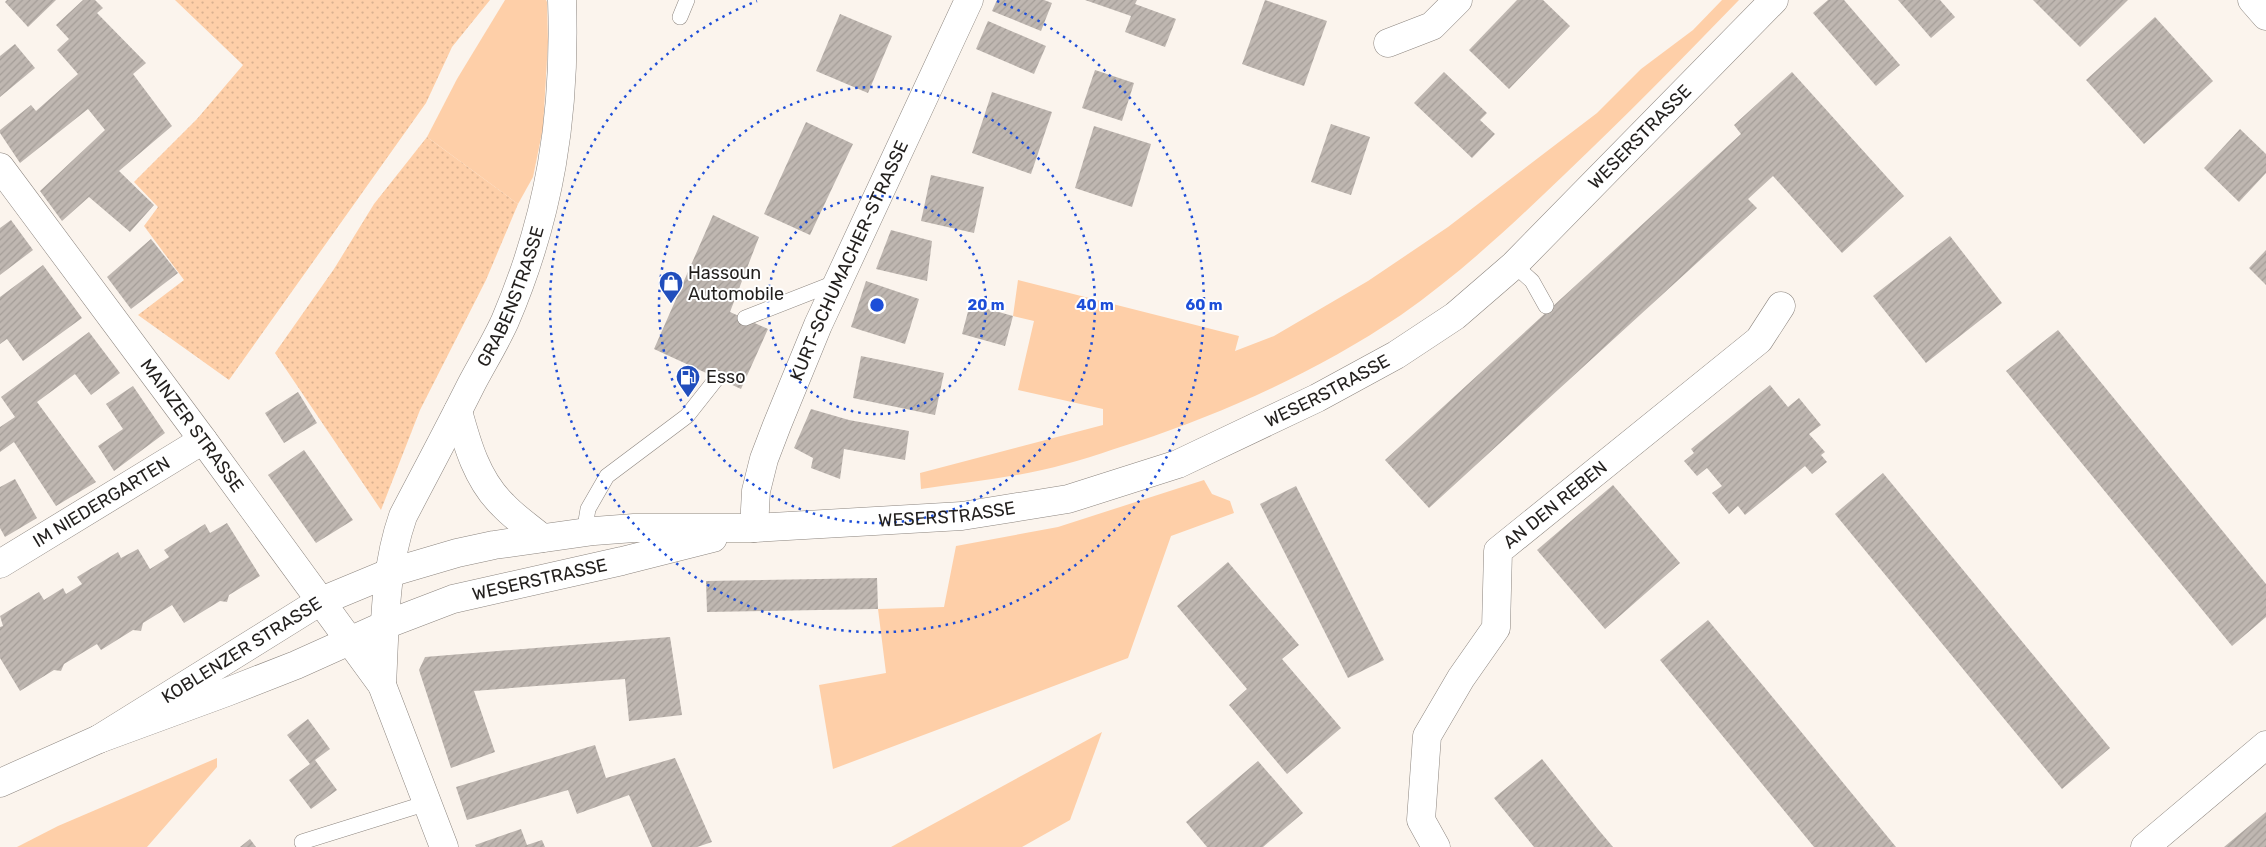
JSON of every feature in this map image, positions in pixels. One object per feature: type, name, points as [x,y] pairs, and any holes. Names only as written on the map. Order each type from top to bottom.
[{"type":"street","name":"GRABENSTRASSE","points":[[385,625],[393,547],[403,516],[504,323],[529,260],[544,208],[559,123],[562,83],[562,0]]},
{"type":"street","name":"KURT-SCHUMACHER-STRASSE","points":[[754,528],[756,491],[764,458],[818,324],[969,0]]},
{"type":"street","points":[[1388,43],[1432,26],[1458,0]]},
{"type":"street","name":"WESERSTRASSE","points":[[389,573],[457,553],[542,538],[634,528],[754,528],[962,516],[1068,498],[1178,464],[1317,398],[1396,355],[1455,316],[1514,265],[1774,0]]},
{"type":"street","points":[[2252,0],[2266,16]]},
{"type":"street","name":"MAINZER STRASSE","points":[[0,168],[203,440],[319,602],[382,685],[444,847]]},
{"type":"street","name":"AN DEN REBEN","points":[[1436,847],[1421,820],[1427,736],[1461,678],[1496,628],[1498,551],[1759,340],[1781,306]]},
{"type":"street","points":[[458,411],[476,467],[491,492],[503,506],[542,538]]},
{"type":"street","name":"IM NIEDERGARTEN","points":[[0,564],[203,440]]},
{"type":"street","name":"WESERSTRASSE","points":[[385,625],[453,599],[622,561],[754,528]]},
{"type":"street","name":"KOBLENZER STRASSE","points":[[99,739],[319,602],[389,573]]},
{"type":"street","name":"MAINZER STRASSE","points":[[382,685],[385,625]]},
{"type":"street","name":"KOBLENZER STRASSE","points":[[0,784],[99,739],[296,665],[385,625]]},
{"type":"street","points":[[2145,847],[2266,745]]},
{"type":"lane","points":[[680,17],[687,0]]},
{"type":"lane","points":[[1514,265],[1532,281],[1546,306]]},
{"type":"lane","points":[[745,318],[837,282]]},
{"type":"lane","points":[[584,533],[588,509],[606,476],[687,416],[717,378]]},
{"type":"lane","points":[[302,842],[428,803]]},
{"type":"shaded area","points":[[175,0],[490,0],[452,47],[426,103],[229,380],[138,315],[184,280],[144,226],[158,207],[134,182],[197,119],[243,65]]},
{"type":"shaded area","points":[[505,0],[546,0],[547,2],[548,42],[543,128],[533,177],[518,204],[427,137],[457,79]]},
{"type":"shaded area","points":[[1722,0],[1739,0],[1675,66],[1545,193],[1486,248],[1445,282],[1401,315],[1370,335],[1273,388],[1171,430],[1078,461],[1042,470],[921,489],[920,473],[1103,425],[1103,409],[1018,390],[1034,321],[1013,316],[1018,280],[1239,336],[1235,351],[1274,336],[1368,281],[1448,227],[1597,113],[1641,69],[1693,30]]},
{"type":"shaded area","points":[[427,137],[518,204],[486,280],[420,410],[381,510],[275,353],[334,269],[374,204]]},
{"type":"shaded area","points":[[1204,480],[1212,494],[1230,501],[1234,513],[1171,536],[1128,658],[833,769],[819,685],[886,673],[878,609],[944,607],[956,546],[1058,527]]},
{"type":"shaded area","points":[[1102,732],[1070,820],[1022,847],[891,847]]},
{"type":"shaded area","points":[[217,758],[217,767],[147,847],[17,847],[58,826]]},
{"type":"building","points":[[7,0],[56,0],[28,27],[5,2]]},
{"type":"building","points":[[83,0],[95,0],[103,8],[97,13],[146,63],[133,74],[172,126],[119,171],[154,205],[130,232],[89,197],[62,221],[40,191],[105,130],[88,109],[20,163],[0,133],[0,130],[31,105],[36,111],[78,74],[57,50],[69,39],[56,25]]},
{"type":"building","points":[[997,0],[1044,0],[1052,3],[1041,31],[992,11]]},
{"type":"building","points":[[1085,0],[1137,0],[1135,4],[1176,19],[1165,47],[1125,32],[1131,16]]},
{"type":"building","points":[[1265,0],[1327,21],[1304,86],[1242,64]]},
{"type":"building","points":[[1517,0],[1543,0],[1570,26],[1509,89],[1469,50]]},
{"type":"building","points":[[1828,0],[1844,0],[1900,65],[1876,86],[1813,13]]},
{"type":"building","points":[[1898,0],[1940,0],[1955,17],[1931,38]]},
{"type":"building","points":[[2033,0],[2128,0],[2080,47]]},
{"type":"building","points":[[840,14],[892,36],[868,93],[816,71]]},
{"type":"building","points":[[2155,17],[2213,81],[2144,144],[2086,80]]},
{"type":"building","points":[[988,21],[1046,46],[1034,74],[976,49]]},
{"type":"building","points":[[15,44],[35,68],[0,97],[0,56]]},
{"type":"building","points":[[1095,70],[1134,83],[1122,121],[1082,108]]},
{"type":"building","points":[[1444,72],[1487,113],[1480,120],[1495,134],[1472,158],[1414,103]]},
{"type":"building","points":[[1792,72],[1904,196],[1842,253],[1773,176],[1748,199],[1757,208],[1429,508],[1385,460],[1741,134],[1734,125]]},
{"type":"building","points":[[992,92],[1052,112],[1031,174],[972,153]]},
{"type":"building","points":[[806,122],[853,144],[810,235],[764,214]]},
{"type":"building","points":[[1331,124],[1370,137],[1351,195],[1311,182]]},
{"type":"building","points":[[1094,126],[1151,144],[1132,207],[1075,188]]},
{"type":"building","points":[[2240,129],[2266,154],[2266,173],[2239,202],[2204,168]]},
{"type":"building","points":[[931,175],[984,187],[974,233],[921,221]]},
{"type":"building","points":[[713,215],[759,237],[730,312],[768,329],[741,389],[654,349]]},
{"type":"building","points":[[11,220],[33,250],[0,275],[0,228]]},
{"type":"building","points":[[891,230],[932,241],[927,281],[876,269]]},
{"type":"building","points":[[1950,236],[2002,303],[1926,363],[1873,296]]},
{"type":"building","points":[[151,239],[178,273],[131,309],[107,277]]},
{"type":"building","points":[[2266,250],[2266,285],[2249,268]]},
{"type":"building","points":[[43,265],[82,318],[23,361],[7,339],[0,344],[0,297]]},
{"type":"building","points":[[866,281],[919,299],[905,344],[851,327]]},
{"type":"building","points":[[970,304],[1013,316],[1005,346],[962,334]]},
{"type":"building","points":[[2058,330],[2266,584],[2266,617],[2232,646],[2006,371]]},
{"type":"building","points":[[89,332],[120,373],[91,395],[75,374],[37,402],[96,482],[56,506],[14,442],[0,452],[0,427],[15,417],[1,397]]},
{"type":"building","points":[[861,356],[944,373],[935,415],[853,398]]},
{"type":"building","points":[[1770,385],[1788,407],[1799,398],[1821,425],[1809,434],[1825,452],[1821,455],[1827,462],[1812,474],[1805,466],[1745,515],[1738,506],[1729,514],[1712,493],[1722,486],[1707,468],[1697,476],[1684,461],[1694,453],[1691,449]]},
{"type":"building","points":[[133,386],[165,433],[114,471],[98,446],[123,429],[106,404]]},
{"type":"building","points":[[298,392],[317,423],[284,443],[265,413]]},
{"type":"building","points":[[811,409],[849,420],[909,431],[905,460],[844,449],[840,479],[811,468],[813,458],[794,448]]},
{"type":"building","points":[[304,450],[353,520],[316,543],[268,475]]},
{"type":"building","points":[[1883,473],[2110,748],[2062,789],[1835,514]]},
{"type":"building","points":[[15,479],[37,518],[5,537],[0,528],[0,487]]},
{"type":"building","points":[[1613,485],[1680,563],[1605,629],[1537,550]]},
{"type":"building","points":[[1296,486],[1384,660],[1348,678],[1260,504]]},
{"type":"building","points":[[227,523],[260,576],[229,595],[227,602],[220,601],[184,623],[172,605],[143,623],[141,631],[133,630],[101,650],[97,644],[64,664],[61,671],[54,670],[20,691],[0,658],[0,627],[3,626],[0,616],[39,592],[44,600],[63,588],[66,594],[82,584],[77,577],[118,552],[121,558],[138,549],[150,569],[169,557],[164,550],[205,524],[210,533]]},
{"type":"building","points":[[1228,562],[1299,645],[1282,659],[1341,728],[1287,774],[1229,705],[1247,689],[1177,606]]},
{"type":"building","points":[[877,578],[878,609],[707,612],[706,581]]},
{"type":"building","points":[[1708,620],[1896,847],[1814,847],[1660,660]]},
{"type":"building","points":[[670,637],[682,715],[629,721],[625,679],[474,691],[495,752],[451,768],[419,670],[425,657]]},
{"type":"building","points":[[308,719],[330,749],[315,760],[337,790],[311,809],[289,780],[310,764],[287,735]]},
{"type":"building","points":[[595,745],[606,778],[675,758],[712,842],[697,847],[652,847],[629,795],[577,814],[568,790],[467,820],[456,787]]},
{"type":"building","points":[[1542,759],[1613,847],[1534,847],[1494,798]]},
{"type":"building","points":[[1258,761],[1303,813],[1263,847],[1207,847],[1186,822]]},
{"type":"building","points":[[2266,812],[2266,847],[2224,847]]},
{"type":"building","points":[[521,829],[527,845],[542,840],[545,847],[476,847],[475,845]]},
{"type":"building","points":[[250,839],[256,847],[240,847]]},
{"type":"place","name":"Hassoun Automobile","points":[[671,304]]},
{"type":"place","name":"Esso","points":[[688,398]]}]
